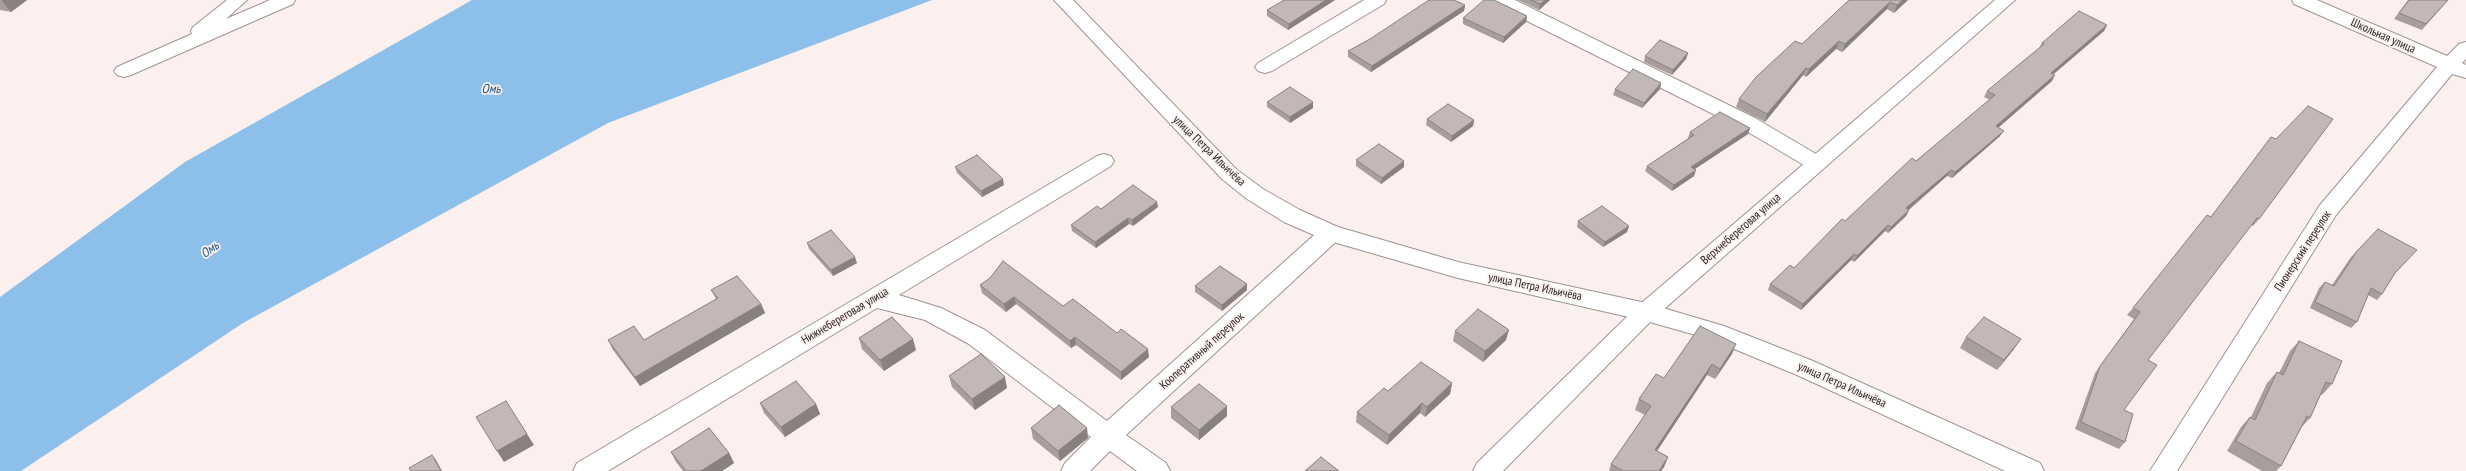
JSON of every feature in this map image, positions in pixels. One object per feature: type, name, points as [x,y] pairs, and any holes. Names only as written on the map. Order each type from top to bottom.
[{"type":"street","points":[[179,49],[238,0]]},
{"type":"street","points":[[124,71],[179,49],[286,0]]},
{"type":"street","name":"улица Петра Ильичёва","points":[[1063,0],[1229,174],[1255,194],[1292,216],[1331,233],[1458,270],[1646,312],[1716,332],[1805,368],[2031,471]]},
{"type":"street","points":[[1265,67],[1377,0]]},
{"type":"street","points":[[1500,0],[1748,124],[1816,163]]},
{"type":"street","name":"Верхнебереговая улица","points":[[1486,471],[1646,312],[1816,163],[2006,0]]},
{"type":"street","name":"Школьная улица","points":[[2301,0],[2457,68]]},
{"type":"street","name":"Пионерский переулок","points":[[2163,471],[2328,210],[2457,68],[2466,48]]},
{"type":"street","name":"Нижнебереговая улица","points":[[586,471],[1104,161]]},
{"type":"street","name":"Кооперативный переулок","points":[[1074,471],[1108,436],[1331,233]]},
{"type":"street","points":[[874,299],[902,304],[933,314],[977,337],[1108,436],[1158,471]]},
{"type":"water","name":"Омь","points":[[472,0],[932,0],[608,123],[243,323],[21,471],[0,471],[0,297],[185,162]]},
{"type":"building","points":[[1284,0],[1326,0],[1289,24],[1267,10]]},
{"type":"building","points":[[1429,0],[1454,0],[1465,5],[1372,66],[1348,51],[1370,39]]},
{"type":"building","points":[[1484,0],[1494,0],[1527,16],[1504,37],[1463,18]]},
{"type":"building","points":[[1531,0],[1545,0],[1540,4]]},
{"type":"building","points":[[1849,0],[1903,0],[1897,5],[1890,2],[1845,44],[1839,41],[1809,69],[1806,68],[1767,114],[1739,99],[1756,77],[1795,41],[1802,44]]},
{"type":"building","points":[[2409,0],[2448,0],[2426,24],[2399,13]]},
{"type":"building","points":[[2079,11],[2107,25],[2051,73],[2055,75],[1996,126],[2004,131],[1955,172],[1951,170],[1906,208],[1909,210],[1891,227],[1888,225],[1857,256],[1854,254],[1803,304],[1770,284],[1790,265],[1794,268],[1842,219],[1845,221],[1912,158],[1916,161],[1995,95],[1987,91],[2044,44],[2042,43]]},
{"type":"building","points":[[1660,40],[1688,53],[1673,70],[1645,56]]},
{"type":"building","points":[[1633,69],[1661,83],[1644,103],[1615,89]]},
{"type":"building","points":[[1290,87],[1313,102],[1290,117],[1267,102]]},
{"type":"building","points":[[1448,104],[1474,120],[1452,136],[1427,119]]},
{"type":"building","points":[[2308,106],[2333,119],[2259,219],[2257,218],[2148,360],[2157,365],[2124,410],[2133,414],[2125,442],[2081,422],[2100,366],[2140,312],[2133,308],[2207,215],[2211,217],[2271,137],[2276,139]]},
{"type":"building","points":[[1720,112],[1750,128],[1691,167],[1696,170],[1674,185],[1647,166],[1694,135],[1690,132]]},
{"type":"building","points":[[1379,144],[1404,161],[1382,178],[1356,160]]},
{"type":"building","points":[[977,155],[1003,179],[981,191],[955,167]]},
{"type":"building","points":[[1133,185],[1157,202],[1132,220],[1128,218],[1095,242],[1071,225],[1097,206],[1101,209]]},
{"type":"building","points":[[1602,206],[1629,226],[1605,242],[1578,221]]},
{"type":"building","points":[[2378,229],[2417,250],[2395,273],[2382,294],[2371,288],[2357,322],[2315,302],[2325,282],[2334,286],[2357,251]]},
{"type":"building","points":[[831,230],[855,257],[831,270],[807,243]]},
{"type":"building","points":[[1003,261],[1063,306],[1073,299],[1117,333],[1121,329],[1148,349],[1121,372],[1075,337],[1070,341],[1014,297],[1004,304],[980,285],[990,278]]},
{"type":"building","points":[[1220,266],[1247,284],[1222,305],[1195,286]]},
{"type":"building","points":[[737,276],[761,304],[635,377],[608,340],[634,326],[644,340],[718,298],[711,290]]},
{"type":"building","points":[[1478,309],[1509,330],[1485,351],[1455,331]]},
{"type":"building","points":[[892,317],[913,339],[880,360],[859,338]]},
{"type":"building","points":[[1984,317],[2021,339],[2004,360],[1966,337]]},
{"type":"building","points":[[1700,326],[1736,344],[1720,369],[1712,364],[1655,450],[1668,457],[1659,471],[1623,471],[1611,464],[1651,406],[1639,399],[1656,374],[1664,378]]},
{"type":"building","points":[[2299,341],[2342,361],[2332,384],[2326,382],[2310,418],[2307,416],[2281,466],[2236,441],[2250,417],[2255,420],[2277,372],[2283,375]]},
{"type":"building","points":[[981,354],[1005,377],[972,399],[949,376]]},
{"type":"building","points":[[1421,362],[1452,383],[1427,407],[1422,403],[1389,435],[1357,412],[1384,388],[1388,391]]},
{"type":"building","points":[[796,381],[816,404],[781,427],[760,403]]},
{"type":"building","points":[[1199,384],[1227,406],[1199,430],[1171,407]]},
{"type":"building","points":[[506,401],[527,434],[497,451],[476,417]]},
{"type":"building","points":[[1059,405],[1087,428],[1058,451],[1031,428]]},
{"type":"building","points":[[709,428],[729,453],[701,471],[686,471],[671,452]]},
{"type":"building","points":[[432,455],[441,471],[411,471],[409,468]]},
{"type":"building","points":[[1321,457],[1339,471],[1305,471]]}]
